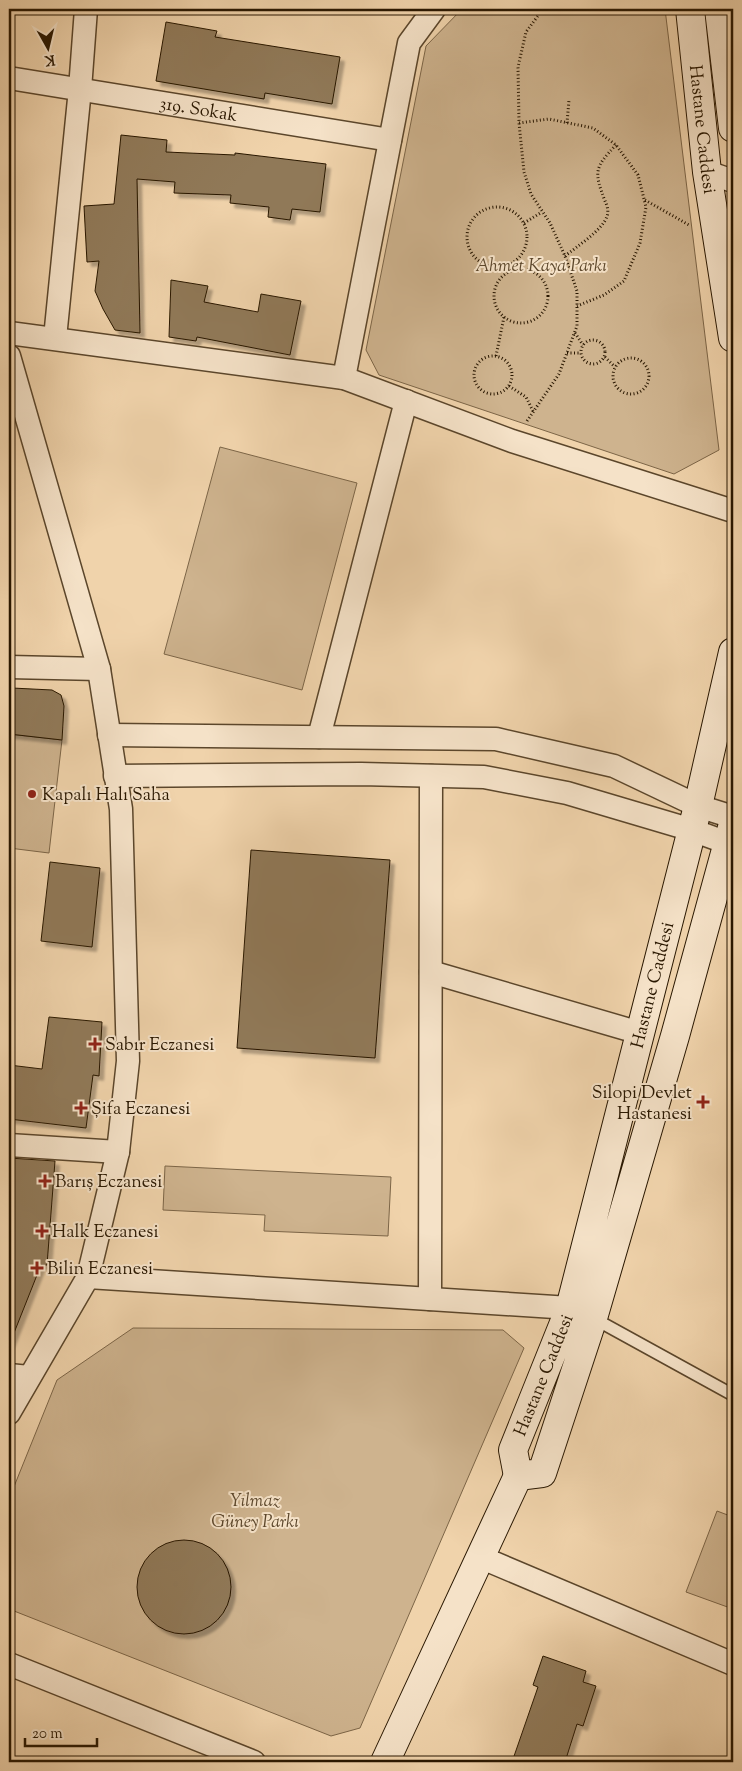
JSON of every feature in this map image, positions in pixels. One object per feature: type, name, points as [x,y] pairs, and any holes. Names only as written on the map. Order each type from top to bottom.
[{"type":"main road","name":"Hastane Caddesi","points":[[690,9],[707,172],[733,338]]},
{"type":"main road","name":"Hastane Caddesi","points":[[719,9],[733,128]]},
{"type":"main road","name":"Hastane Caddesi","points":[[480,1557],[518,1476],[542,1473],[582,1313],[640,1033],[695,818],[733,652]]},
{"type":"main road","name":"Hastane Caddesi","points":[[582,1313],[675,1036],[732,832]]},
{"type":"main road","points":[[385,1762],[480,1557]]},
{"type":"street","points":[[55,338],[80,89],[86,9]]},
{"type":"street","points":[[344,378],[409,43],[434,9]]},
{"type":"street","name":"319. Sokak","points":[[9,78],[390,140]]},
{"type":"street","points":[[707,172],[733,181]]},
{"type":"street","points":[[9,332],[344,378],[512,441],[733,511]]},
{"type":"street","points":[[9,356],[99,669],[121,809],[128,1061],[118,1152],[88,1277],[19,1376],[9,1413]]},
{"type":"street","points":[[320,737],[406,401]]},
{"type":"street","points":[[9,666],[99,669]]},
{"type":"street","points":[[109,735],[496,739],[614,766],[695,818]]},
{"type":"street","points":[[115,776],[352,774],[484,776],[695,818],[732,832]]},
{"type":"street","points":[[430,1299],[431,776]]},
{"type":"street","points":[[430,972],[640,1033]]},
{"type":"street","points":[[9,1145],[118,1152]]},
{"type":"street","points":[[88,1277],[430,1299],[582,1313]]},
{"type":"street","points":[[480,1557],[733,1664]]},
{"type":"street","points":[[9,1664],[254,1762]]},
{"type":"lane","points":[[582,1313],[733,1395]]},
{"type":"path","points":[[512,441],[559,374],[577,326],[577,291],[550,223],[531,194],[524,172],[519,123],[518,67],[526,32],[544,9]]},
{"type":"path","points":[[567,123],[569,100]]},
{"type":"path","points":[[519,123],[549,119],[593,128],[616,145],[638,175],[646,207],[640,243],[624,281],[604,295],[577,306]]},
{"type":"path","points":[[564,256],[602,224],[608,215],[597,176],[602,160],[616,145]]},
{"type":"path","points":[[644,200],[718,241]]},
{"type":"path","points":[[499,207],[509,209],[518,215],[524,223],[527,233],[525,248],[517,261],[508,266],[488,267],[472,256],[467,247],[466,237],[472,219],[479,212],[488,208],[499,207]]},
{"type":"path","points":[[524,223],[542,212]]},
{"type":"path","points":[[508,266],[509,271]]},
{"type":"path","points":[[530,270],[539,275],[544,282],[548,291],[548,301],[538,317],[521,323],[504,317],[498,310],[494,294],[495,286],[499,279],[509,271],[530,270]]},
{"type":"path","points":[[496,356],[504,317]]},
{"type":"path","points":[[575,332],[583,345]]},
{"type":"path","points":[[590,340],[601,342],[605,349],[605,357],[599,363],[591,364],[584,360],[581,353],[583,345],[590,340]]},
{"type":"path","points":[[567,353],[581,353]]},
{"type":"path","points":[[496,356],[507,362],[512,373],[510,386],[494,395],[481,391],[477,387],[473,374],[478,362],[483,358],[496,356]]},
{"type":"path","points":[[605,357],[615,367]]},
{"type":"path","points":[[629,357],[641,360],[649,370],[648,382],[640,392],[634,394],[623,392],[618,388],[613,378],[615,367],[619,362],[629,357]]},
{"type":"path","points":[[510,386],[526,397],[534,411]]},
{"type":"green space","name":"Ahmet Kaya Parkı","points":[[462,9],[665,9],[719,450],[674,474],[379,375],[366,350],[426,46]]},
{"type":"green space","points":[[220,447],[357,483],[302,690],[164,654]]},
{"type":"green space","name":"Kapalı Halı Saha","points":[[9,734],[62,740],[49,853],[9,848]]},
{"type":"green space","points":[[165,1166],[391,1177],[388,1236],[264,1231],[265,1215],[163,1210]]},
{"type":"green space","name":"Yılmaz Güney Parkı","points":[[133,1328],[503,1330],[524,1348],[360,1728],[331,1736],[9,1609],[9,1499],[57,1380]]},
{"type":"green space","points":[[717,1511],[733,1517],[733,1609],[686,1592]]},
{"type":"building","points":[[166,22],[217,31],[215,37],[340,57],[332,104],[265,93],[264,99],[156,81]]},
{"type":"building","points":[[121,135],[167,140],[166,152],[235,155],[235,153],[326,164],[320,212],[292,209],[290,220],[268,217],[269,207],[230,203],[231,195],[174,193],[175,182],[137,179],[140,333],[115,330],[95,291],[99,261],[87,262],[84,206],[114,204]]},
{"type":"building","points":[[171,280],[208,286],[204,302],[258,312],[261,294],[301,301],[290,355],[197,337],[196,341],[169,337]]},
{"type":"building","points":[[12,688],[52,690],[61,695],[64,706],[62,740],[9,734],[9,709]]},
{"type":"building","points":[[251,850],[390,860],[375,1058],[237,1048]]},
{"type":"building","points":[[50,862],[100,868],[92,947],[41,941]]},
{"type":"building","points":[[49,1017],[102,1022],[99,1076],[93,1075],[86,1128],[9,1119],[9,1065],[42,1069]]},
{"type":"building","points":[[9,1158],[55,1161],[47,1265],[41,1265],[10,1343]]},
{"type":"building","points":[[184,1540],[202,1543],[217,1554],[228,1569],[231,1587],[228,1605],[217,1620],[202,1631],[184,1634],[166,1631],[151,1620],[140,1605],[137,1587],[140,1569],[151,1554],[166,1543]]},
{"type":"building","points":[[543,1656],[586,1671],[583,1682],[596,1686],[583,1726],[577,1724],[565,1762],[512,1762],[538,1687],[533,1685]]},
{"type":"place","name":"Kapalı Halı Saha","points":[[32,794]]},
{"type":"place","name":"Sabır Eczanesi","points":[[95,1044]]},
{"type":"place","name":"Silopi Devlet Hastanesi","points":[[703,1102]]},
{"type":"place","name":"Şifa Eczanesi","points":[[81,1108]]},
{"type":"place","name":"Barış Eczanesi","points":[[45,1181]]},
{"type":"place","name":"Halk Eczanesi","points":[[42,1231]]},
{"type":"place","name":"Bilin Eczanesi","points":[[37,1268]]}]
